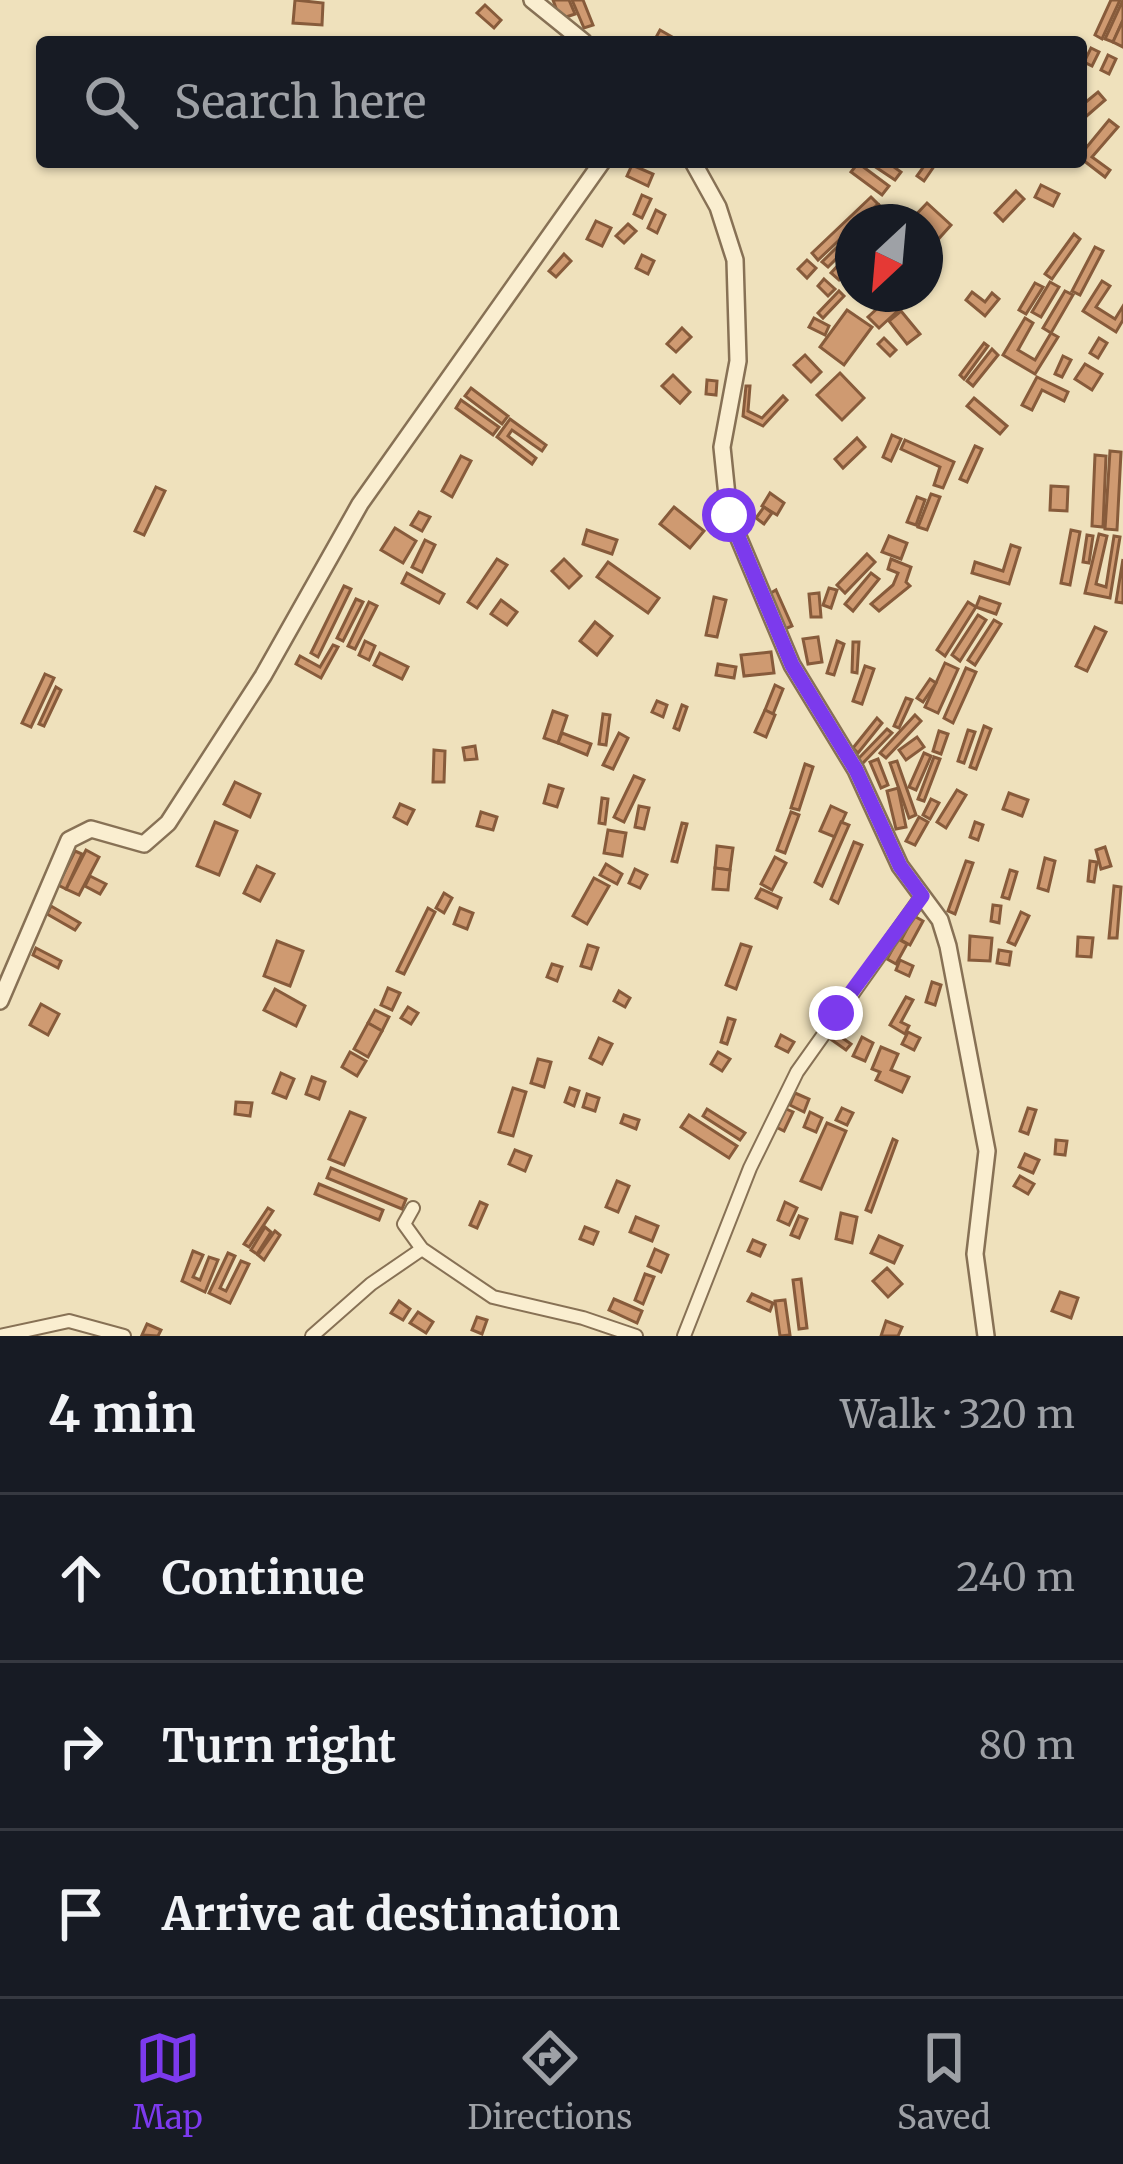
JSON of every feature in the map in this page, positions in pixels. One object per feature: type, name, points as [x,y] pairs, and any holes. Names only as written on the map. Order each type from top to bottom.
[{"type":"street","points":[[532,0],[577,36]]},
{"type":"street","points":[[0,1001],[69,840],[91,829],[144,844],[168,823],[263,676],[360,504],[598,168]]},
{"type":"street","points":[[696,168],[718,207],[735,260],[738,361],[722,447],[729,515],[792,665],[856,770],[900,866],[940,920],[948,946],[987,1151],[975,1254],[986,1336]]},
{"type":"street","points":[[684,1336],[750,1168],[796,1072],[922,896]]},
{"type":"street","points":[[413,1208],[404,1225],[422,1250],[493,1297],[584,1318],[636,1336]]},
{"type":"street","points":[[312,1336],[371,1284],[422,1250]]},
{"type":"street","points":[[0,1336],[69,1321],[124,1336]]},
{"type":"building","points":[[295,0],[323,3],[322,25],[293,23]]},
{"type":"building","points":[[553,0],[569,0],[575,14],[560,19]]},
{"type":"building","points":[[572,0],[583,0],[593,25],[584,28]]},
{"type":"building","points":[[1111,0],[1120,0],[1102,39],[1095,35]]},
{"type":"building","points":[[1123,0],[1123,20],[1113,42],[1105,39]]},
{"type":"building","points":[[485,5],[501,20],[494,28],[477,13]]},
{"type":"building","points":[[1123,20],[1123,47],[1113,42]]},
{"type":"building","points":[[1091,48],[1099,52],[1092,66],[1087,56]]},
{"type":"building","points":[[1108,55],[1116,59],[1109,74],[1101,70]]},
{"type":"building","points":[[1098,92],[1105,100],[1087,116],[1087,101]]},
{"type":"building","points":[[1109,120],[1118,127],[1092,157],[1110,170],[1105,177],[1087,163],[1087,147]]},
{"type":"building","points":[[631,168],[653,174],[648,186],[627,176]]},
{"type":"building","points":[[865,168],[889,186],[882,195],[851,172]]},
{"type":"building","points":[[877,168],[895,168],[901,172],[895,180]]},
{"type":"building","points":[[923,168],[933,168],[924,181],[917,176]]},
{"type":"building","points":[[1041,185],[1059,194],[1053,206],[1035,197]]},
{"type":"building","points":[[1016,191],[1024,199],[1003,221],[995,213]]},
{"type":"building","points":[[642,195],[651,199],[642,218],[634,214]]},
{"type":"building","points":[[656,210],[665,215],[657,233],[648,228]]},
{"type":"building","points":[[596,221],[611,228],[602,246],[587,239]]},
{"type":"building","points":[[628,224],[636,231],[624,243],[616,236]]},
{"type":"building","points":[[835,231],[835,244],[818,260],[812,253]]},
{"type":"building","points":[[1074,234],[1080,239],[1052,279],[1045,274]]},
{"type":"building","points":[[1095,247],[1103,251],[1080,295],[1072,291]]},
{"type":"building","points":[[835,249],[835,260],[828,267],[822,262]]},
{"type":"building","points":[[564,254],[571,261],[556,277],[549,271]]},
{"type":"building","points":[[642,255],[654,261],[648,274],[636,268]]},
{"type":"building","points":[[807,260],[816,268],[807,278],[798,269]]},
{"type":"building","points":[[824,279],[835,289],[828,296],[818,286]]},
{"type":"building","points":[[1102,281],[1110,286],[1096,307],[1115,319],[1123,306],[1123,320],[1116,332],[1083,311]]},
{"type":"building","points":[[1050,282],[1059,287],[1041,317],[1032,312]]},
{"type":"building","points":[[1035,283],[1043,287],[1026,314],[1019,310]]},
{"type":"building","points":[[1065,291],[1073,295],[1051,333],[1043,328]]},
{"type":"building","points":[[972,292],[985,302],[992,293],[999,299],[985,316],[966,300]]},
{"type":"building","points":[[835,295],[835,305],[823,318],[818,313]]},
{"type":"building","points":[[846,312],[872,327],[844,365],[820,347]]},
{"type":"building","points":[[873,312],[896,312],[879,328],[868,317]]},
{"type":"building","points":[[902,312],[920,334],[907,344],[889,321]]},
{"type":"building","points":[[814,318],[829,326],[825,335],[809,327]]},
{"type":"building","points":[[1025,318],[1033,323],[1018,350],[1035,360],[1051,333],[1058,337],[1035,374],[1003,355]]},
{"type":"building","points":[[682,328],[691,337],[676,352],[667,344]]},
{"type":"building","points":[[884,338],[896,350],[890,356],[878,344]]},
{"type":"building","points":[[1099,338],[1107,343],[1098,358],[1090,353]]},
{"type":"building","points":[[984,343],[988,346],[964,379],[960,375]]},
{"type":"building","points":[[992,349],[998,355],[973,386],[967,381]]},
{"type":"building","points":[[805,355],[821,372],[811,382],[794,365]]},
{"type":"building","points":[[1063,356],[1071,360],[1062,377],[1055,374]]},
{"type":"building","points":[[1085,364],[1102,374],[1092,390],[1075,379]]},
{"type":"building","points":[[840,373],[864,398],[842,420],[817,395]]},
{"type":"building","points":[[673,375],[690,392],[680,403],[662,386]]},
{"type":"building","points":[[1037,377],[1068,392],[1064,401],[1042,390],[1032,410],[1022,405]]},
{"type":"building","points":[[707,380],[717,381],[716,395],[706,394]]},
{"type":"building","points":[[746,386],[750,386],[748,411],[762,418],[783,396],[787,400],[763,426],[743,416]]},
{"type":"building","points":[[471,388],[508,416],[502,424],[465,396]]},
{"type":"building","points":[[974,398],[1007,426],[1000,434],[967,406]]},
{"type":"building","points":[[461,400],[499,427],[493,435],[456,408]]},
{"type":"building","points":[[510,419],[546,445],[542,451],[512,430],[508,436],[536,458],[532,464],[497,437]]},
{"type":"building","points":[[892,435],[901,439],[891,461],[883,457]]},
{"type":"building","points":[[857,438],[865,447],[843,468],[835,459]]},
{"type":"building","points":[[905,440],[954,462],[943,488],[934,485],[940,467],[901,449]]},
{"type":"building","points":[[975,446],[982,449],[967,482],[960,479]]},
{"type":"building","points":[[1110,451],[1121,452],[1117,530],[1105,529]]},
{"type":"building","points":[[1095,455],[1106,456],[1103,527],[1092,526]]},
{"type":"building","points":[[461,456],[471,461],[452,497],[442,491]]},
{"type":"building","points":[[1051,486],[1068,487],[1067,511],[1050,510]]},
{"type":"building","points":[[156,487],[165,491],[144,535],[135,531]]},
{"type":"building","points":[[770,493],[784,503],[777,515],[762,506]]},
{"type":"building","points":[[931,494],[940,497],[927,530],[918,527]]},
{"type":"building","points":[[917,497],[925,500],[916,525],[907,522]]},
{"type":"building","points":[[674,507],[704,531],[690,548],[660,524]]},
{"type":"building","points":[[764,507],[772,513],[764,524],[756,518]]},
{"type":"building","points":[[419,512],[430,517],[422,531],[411,525]]},
{"type":"building","points":[[395,528],[416,541],[403,563],[381,550]]},
{"type":"building","points":[[587,530],[617,540],[612,554],[583,544]]},
{"type":"building","points":[[1071,530],[1080,532],[1070,585],[1061,583]]},
{"type":"building","points":[[1099,534],[1107,536],[1096,584],[1106,587],[1114,536],[1120,537],[1110,598],[1085,593]]},
{"type":"building","points":[[1087,535],[1093,536],[1089,563],[1083,562]]},
{"type":"building","points":[[889,536],[907,543],[901,559],[882,552]]},
{"type":"building","points":[[425,540],[435,545],[422,572],[412,567]]},
{"type":"building","points":[[1011,545],[1020,548],[1009,584],[972,573],[975,562],[1003,571]]},
{"type":"building","points":[[867,554],[875,562],[845,593],[837,585]]},
{"type":"building","points":[[497,559],[507,565],[477,608],[468,602]]},
{"type":"building","points":[[564,559],[581,576],[569,588],[552,571]]},
{"type":"building","points":[[891,559],[911,567],[906,582],[910,586],[879,611],[871,604],[893,585],[898,573],[888,569]]},
{"type":"building","points":[[1123,559],[1123,603],[1116,602]]},
{"type":"building","points":[[608,562],[659,598],[648,613],[597,577]]},
{"type":"building","points":[[407,573],[444,594],[439,603],[402,583]]},
{"type":"building","points":[[871,573],[879,579],[853,611],[845,604]]},
{"type":"building","points":[[344,586],[351,589],[318,657],[311,653]]},
{"type":"building","points":[[829,588],[837,590],[831,608],[823,605]]},
{"type":"building","points":[[776,590],[792,626],[785,629],[769,594]]},
{"type":"building","points":[[819,593],[821,617],[811,617],[809,594]]},
{"type":"building","points":[[714,597],[726,600],[717,637],[706,635]]},
{"type":"building","points":[[980,597],[1000,604],[996,614],[976,607]]},
{"type":"building","points":[[356,599],[363,602],[343,641],[337,638]]},
{"type":"building","points":[[501,600],[517,612],[507,625],[491,614]]},
{"type":"building","points":[[369,602],[377,606],[355,649],[348,646]]},
{"type":"building","points":[[968,602],[976,607],[945,656],[937,650]]},
{"type":"building","points":[[978,615],[986,620],[960,661],[952,655]]},
{"type":"building","points":[[994,620],[1001,624],[975,665],[968,660]]},
{"type":"building","points":[[595,622],[612,636],[597,655],[580,641]]},
{"type":"building","points":[[1095,627],[1106,632],[1087,671],[1076,666]]},
{"type":"building","points":[[818,637],[822,662],[808,664],[803,639]]},
{"type":"building","points":[[365,641],[375,646],[369,660],[359,655]]},
{"type":"building","points":[[837,641],[844,644],[834,675],[827,673]]},
{"type":"building","points":[[853,642],[859,642],[857,673],[852,672]]},
{"type":"building","points":[[333,645],[338,647],[321,678],[296,664],[300,656],[320,667]]},
{"type":"building","points":[[771,652],[774,673],[744,676],[741,655]]},
{"type":"building","points":[[380,653],[408,667],[402,679],[374,665]]},
{"type":"building","points":[[945,663],[958,669],[938,713],[925,707]]},
{"type":"building","points":[[718,664],[736,667],[734,678],[716,675]]},
{"type":"building","points":[[865,666],[874,669],[862,704],[853,701]]},
{"type":"building","points":[[966,668],[976,672],[953,723],[944,718]]},
{"type":"building","points":[[45,674],[54,678],[31,727],[22,723]]},
{"type":"building","points":[[930,679],[936,683],[923,702],[917,698]]},
{"type":"building","points":[[775,685],[783,689],[773,714],[765,710]]},
{"type":"building","points":[[56,687],[61,690],[44,726],[39,724]]},
{"type":"building","points":[[906,698],[912,700],[899,728],[894,726]]},
{"type":"building","points":[[657,701],[667,705],[663,717],[652,712]]},
{"type":"building","points":[[682,705],[687,707],[679,730],[674,728]]},
{"type":"building","points":[[765,710],[775,715],[766,737],[755,732]]},
{"type":"building","points":[[553,711],[567,716],[558,743],[544,738]]},
{"type":"building","points":[[603,714],[610,715],[606,745],[599,744]]},
{"type":"building","points":[[915,715],[921,721],[886,758],[880,753]]},
{"type":"building","points":[[877,718],[882,723],[858,753],[853,748]]},
{"type":"building","points":[[984,726],[991,729],[976,769],[970,767]]},
{"type":"building","points":[[887,729],[892,733],[862,764],[858,759]]},
{"type":"building","points":[[968,730],[975,732],[964,763],[958,761]]},
{"type":"building","points":[[939,731],[948,734],[941,754],[933,751]]},
{"type":"building","points":[[562,733],[591,744],[587,755],[558,743]]},
{"type":"building","points":[[619,733],[628,738],[613,769],[603,765]]},
{"type":"building","points":[[917,737],[924,747],[906,760],[899,750]]},
{"type":"building","points":[[475,746],[477,759],[465,760],[463,748]]},
{"type":"building","points":[[434,750],[445,751],[444,782],[433,782]]},
{"type":"building","points":[[924,753],[931,756],[916,790],[909,787]]},
{"type":"building","points":[[934,757],[940,759],[924,801],[918,799]]},
{"type":"building","points":[[878,759],[888,785],[881,788],[870,762]]},
{"type":"building","points":[[897,761],[916,815],[909,818],[890,763]]},
{"type":"building","points":[[805,764],[813,767],[799,810],[791,808]]},
{"type":"building","points":[[634,776],[644,780],[624,822],[614,817]]},
{"type":"building","points":[[235,782],[260,794],[250,817],[224,804]]},
{"type":"building","points":[[549,785],[563,789],[557,807],[544,803]]},
{"type":"building","points":[[898,788],[906,827],[896,829],[887,791]]},
{"type":"building","points":[[957,790],[966,795],[946,828],[937,822]]},
{"type":"building","points":[[1009,793],[1028,800],[1022,816],[1003,809]]},
{"type":"building","points":[[602,798],[608,799],[605,824],[599,823]]},
{"type":"building","points":[[931,799],[939,803],[930,819],[923,815]]},
{"type":"building","points":[[400,804],[414,810],[407,824],[394,817]]},
{"type":"building","points":[[639,806],[649,808],[644,829],[635,827]]},
{"type":"building","points":[[831,806],[846,813],[835,837],[820,831]]},
{"type":"building","points":[[481,812],[497,817],[493,830],[477,826]]},
{"type":"building","points":[[791,812],[799,815],[785,853],[777,850]]},
{"type":"building","points":[[919,817],[928,822],[915,845],[906,841]]},
{"type":"building","points":[[215,822],[237,831],[219,875],[197,866]]},
{"type":"building","points":[[841,822],[849,825],[822,886],[815,882]]},
{"type":"building","points":[[975,822],[983,825],[978,840],[970,837]]},
{"type":"building","points":[[682,823],[687,824],[677,862],[672,861]]},
{"type":"building","points":[[608,830],[626,833],[622,856],[604,853]]},
{"type":"building","points":[[854,842],[862,845],[838,903],[831,899]]},
{"type":"building","points":[[717,846],[733,848],[730,870],[715,868]]},
{"type":"building","points":[[1105,847],[1111,866],[1101,869],[1096,850]]},
{"type":"building","points":[[86,850],[99,857],[79,895],[66,889]]},
{"type":"building","points":[[75,851],[82,854],[66,889],[58,885]]},
{"type":"building","points":[[775,857],[786,863],[772,890],[761,884]]},
{"type":"building","points":[[1045,858],[1055,861],[1048,891],[1038,888]]},
{"type":"building","points":[[966,861],[973,863],[955,914],[948,911]]},
{"type":"building","points":[[1090,861],[1097,862],[1094,882],[1088,881]]},
{"type":"building","points":[[606,864],[622,874],[617,884],[600,875]]},
{"type":"building","points":[[257,866],[274,874],[260,901],[244,893]]},
{"type":"building","points":[[715,868],[730,870],[728,890],[713,889]]},
{"type":"building","points":[[635,869],[647,875],[640,888],[629,883]]},
{"type":"building","points":[[1010,870],[1017,872],[1009,899],[1002,897]]},
{"type":"building","points":[[90,876],[106,884],[100,894],[85,886]]},
{"type":"building","points":[[594,878],[609,886],[587,924],[573,916]]},
{"type":"building","points":[[1114,886],[1121,887],[1117,938],[1109,938]]},
{"type":"building","points":[[761,889],[781,898],[777,908],[756,898]]},
{"type":"building","points":[[444,893],[452,898],[444,913],[436,908]]},
{"type":"building","points":[[993,905],[1001,906],[999,923],[991,921]]},
{"type":"building","points":[[51,906],[80,923],[75,930],[47,914]]},
{"type":"building","points":[[428,908],[435,912],[404,974],[397,971]]},
{"type":"building","points":[[460,908],[473,913],[467,929],[454,924]]},
{"type":"building","points":[[1021,912],[1029,916],[1015,945],[1008,942]]},
{"type":"building","points":[[914,916],[923,921],[910,945],[901,940]]},
{"type":"building","points":[[970,936],[992,938],[990,961],[969,960]]},
{"type":"building","points":[[1078,937],[1093,938],[1091,957],[1077,956]]},
{"type":"building","points":[[898,939],[907,944],[896,964],[887,959]]},
{"type":"building","points":[[277,941],[303,951],[290,986],[264,976]]},
{"type":"building","points":[[741,944],[751,947],[736,989],[726,985]]},
{"type":"building","points":[[588,945],[598,948],[591,969],[581,966]]},
{"type":"building","points":[[36,948],[61,961],[58,968],[33,955]]},
{"type":"building","points":[[999,950],[1011,952],[1009,965],[997,963]]},
{"type":"building","points":[[900,960],[913,966],[909,976],[896,970]]},
{"type":"building","points":[[552,964],[562,967],[557,981],[547,977]]},
{"type":"building","points":[[932,982],[941,985],[935,1005],[926,1002]]},
{"type":"building","points":[[388,988],[400,993],[392,1010],[381,1005]]},
{"type":"building","points":[[275,989],[305,1006],[296,1026],[264,1010]]},
{"type":"building","points":[[619,991],[630,998],[625,1007],[614,1001]]},
{"type":"building","points":[[906,997],[913,1000],[901,1022],[909,1026],[905,1034],[890,1025]]},
{"type":"building","points":[[41,1004],[59,1014],[48,1035],[30,1025]]},
{"type":"building","points":[[408,1007],[418,1013],[411,1024],[401,1018]]},
{"type":"building","points":[[375,1010],[389,1017],[382,1031],[368,1023]]},
{"type":"building","points":[[728,1018],[735,1020],[727,1044],[721,1042]]},
{"type":"building","points":[[368,1023],[382,1031],[368,1057],[354,1049]]},
{"type":"building","points":[[834,1032],[851,1044],[846,1050],[829,1038]]},
{"type":"building","points":[[908,1032],[920,1038],[914,1050],[902,1044]]},
{"type":"building","points":[[781,1035],[794,1042],[788,1052],[776,1046]]},
{"type":"building","points":[[862,1037],[873,1043],[865,1061],[853,1056]]},
{"type":"building","points":[[599,1038],[612,1044],[602,1064],[590,1058]]},
{"type":"building","points":[[881,1047],[898,1054],[891,1070],[909,1077],[902,1092],[876,1080],[880,1072],[872,1069]]},
{"type":"building","points":[[350,1052],[366,1061],[357,1076],[342,1067]]},
{"type":"building","points":[[718,1052],[730,1059],[722,1071],[711,1064]]},
{"type":"building","points":[[538,1059],[551,1062],[544,1087],[531,1083]]},
{"type":"building","points":[[281,1073],[294,1079],[286,1098],[273,1093]]},
{"type":"building","points":[[312,1077],[325,1082],[319,1099],[306,1094]]},
{"type":"building","points":[[513,1088],[526,1092],[513,1136],[499,1132]]},
{"type":"building","points":[[570,1088],[579,1091],[574,1106],[565,1102]]},
{"type":"building","points":[[795,1093],[809,1099],[804,1112],[790,1105]]},
{"type":"building","points":[[587,1094],[599,1098],[595,1111],[583,1107]]},
{"type":"building","points":[[236,1102],[252,1103],[250,1116],[235,1114]]},
{"type":"building","points":[[784,1108],[793,1112],[784,1131],[776,1127]]},
{"type":"building","points":[[842,1108],[853,1113],[847,1125],[836,1120]]},
{"type":"building","points":[[1028,1108],[1036,1110],[1028,1134],[1020,1131]]},
{"type":"building","points":[[707,1109],[745,1133],[740,1140],[703,1116]]},
{"type":"building","points":[[350,1112],[365,1118],[344,1165],[329,1159]]},
{"type":"building","points":[[810,1112],[822,1118],[816,1132],[804,1127]]},
{"type":"building","points":[[624,1115],[639,1120],[636,1129],[621,1123]]},
{"type":"building","points":[[689,1115],[737,1146],[729,1158],[681,1127]]},
{"type":"building","points":[[827,1123],[846,1131],[821,1189],[801,1181]]},
{"type":"building","points":[[893,1139],[897,1141],[871,1212],[866,1210]]},
{"type":"building","points":[[1056,1140],[1067,1141],[1065,1155],[1055,1154]]},
{"type":"building","points":[[515,1150],[531,1156],[525,1171],[509,1164]]},
{"type":"building","points":[[1025,1154],[1039,1160],[1033,1173],[1019,1167]]},
{"type":"building","points":[[331,1168],[406,1199],[402,1209],[327,1178]]},
{"type":"building","points":[[1020,1176],[1034,1184],[1028,1194],[1014,1186]]},
{"type":"building","points":[[617,1181],[629,1186],[618,1212],[606,1207]]},
{"type":"building","points":[[319,1184],[383,1210],[379,1220],[315,1194]]},
{"type":"building","points":[[480,1202],[487,1205],[477,1228],[470,1225]]},
{"type":"building","points":[[785,1202],[797,1208],[789,1225],[778,1220]]},
{"type":"building","points":[[268,1208],[273,1211],[249,1247],[244,1244]]},
{"type":"building","points":[[841,1213],[857,1217],[852,1243],[836,1239]]},
{"type":"building","points":[[799,1216],[807,1219],[799,1238],[791,1235]]},
{"type":"building","points":[[636,1217],[658,1226],[652,1241],[630,1232]]},
{"type":"building","points":[[265,1227],[271,1232],[257,1254],[251,1250]]},
{"type":"building","points":[[585,1227],[598,1232],[593,1244],[580,1239]]},
{"type":"building","points":[[275,1231],[280,1235],[264,1260],[258,1255]]},
{"type":"building","points":[[879,1236],[902,1246],[894,1263],[871,1253]]},
{"type":"building","points":[[753,1240],[765,1245],[760,1256],[748,1251]]},
{"type":"building","points":[[655,1249],[668,1255],[661,1272],[648,1266]]},
{"type":"building","points":[[193,1251],[203,1255],[193,1277],[200,1280],[209,1257],[218,1260],[205,1292],[182,1281]]},
{"type":"building","points":[[228,1253],[235,1256],[220,1288],[226,1291],[241,1261],[249,1264],[230,1303],[209,1293]]},
{"type":"building","points":[[887,1268],[902,1284],[888,1297],[873,1281]]},
{"type":"building","points":[[645,1274],[654,1277],[643,1304],[635,1300]]},
{"type":"building","points":[[801,1279],[807,1328],[799,1329],[793,1280]]},
{"type":"building","points":[[1060,1292],[1078,1298],[1071,1318],[1052,1311]]},
{"type":"building","points":[[752,1294],[773,1303],[770,1311],[748,1301]]},
{"type":"building","points":[[614,1299],[642,1311],[637,1323],[609,1310]]},
{"type":"building","points":[[785,1300],[790,1335],[780,1336],[775,1301]]},
{"type":"building","points":[[399,1301],[410,1309],[403,1320],[391,1313]]},
{"type":"building","points":[[418,1312],[433,1322],[426,1333],[410,1323]]},
{"type":"building","points":[[477,1317],[487,1320],[482,1334],[472,1330]]},
{"type":"building","points":[[886,1321],[902,1327],[898,1336],[881,1336]]},
{"type":"building","points":[[147,1324],[161,1330],[158,1336],[142,1335]]},
{"type":"route","points":[[729,515],[792,665],[856,770],[900,866],[922,896],[836,1013]]}]
